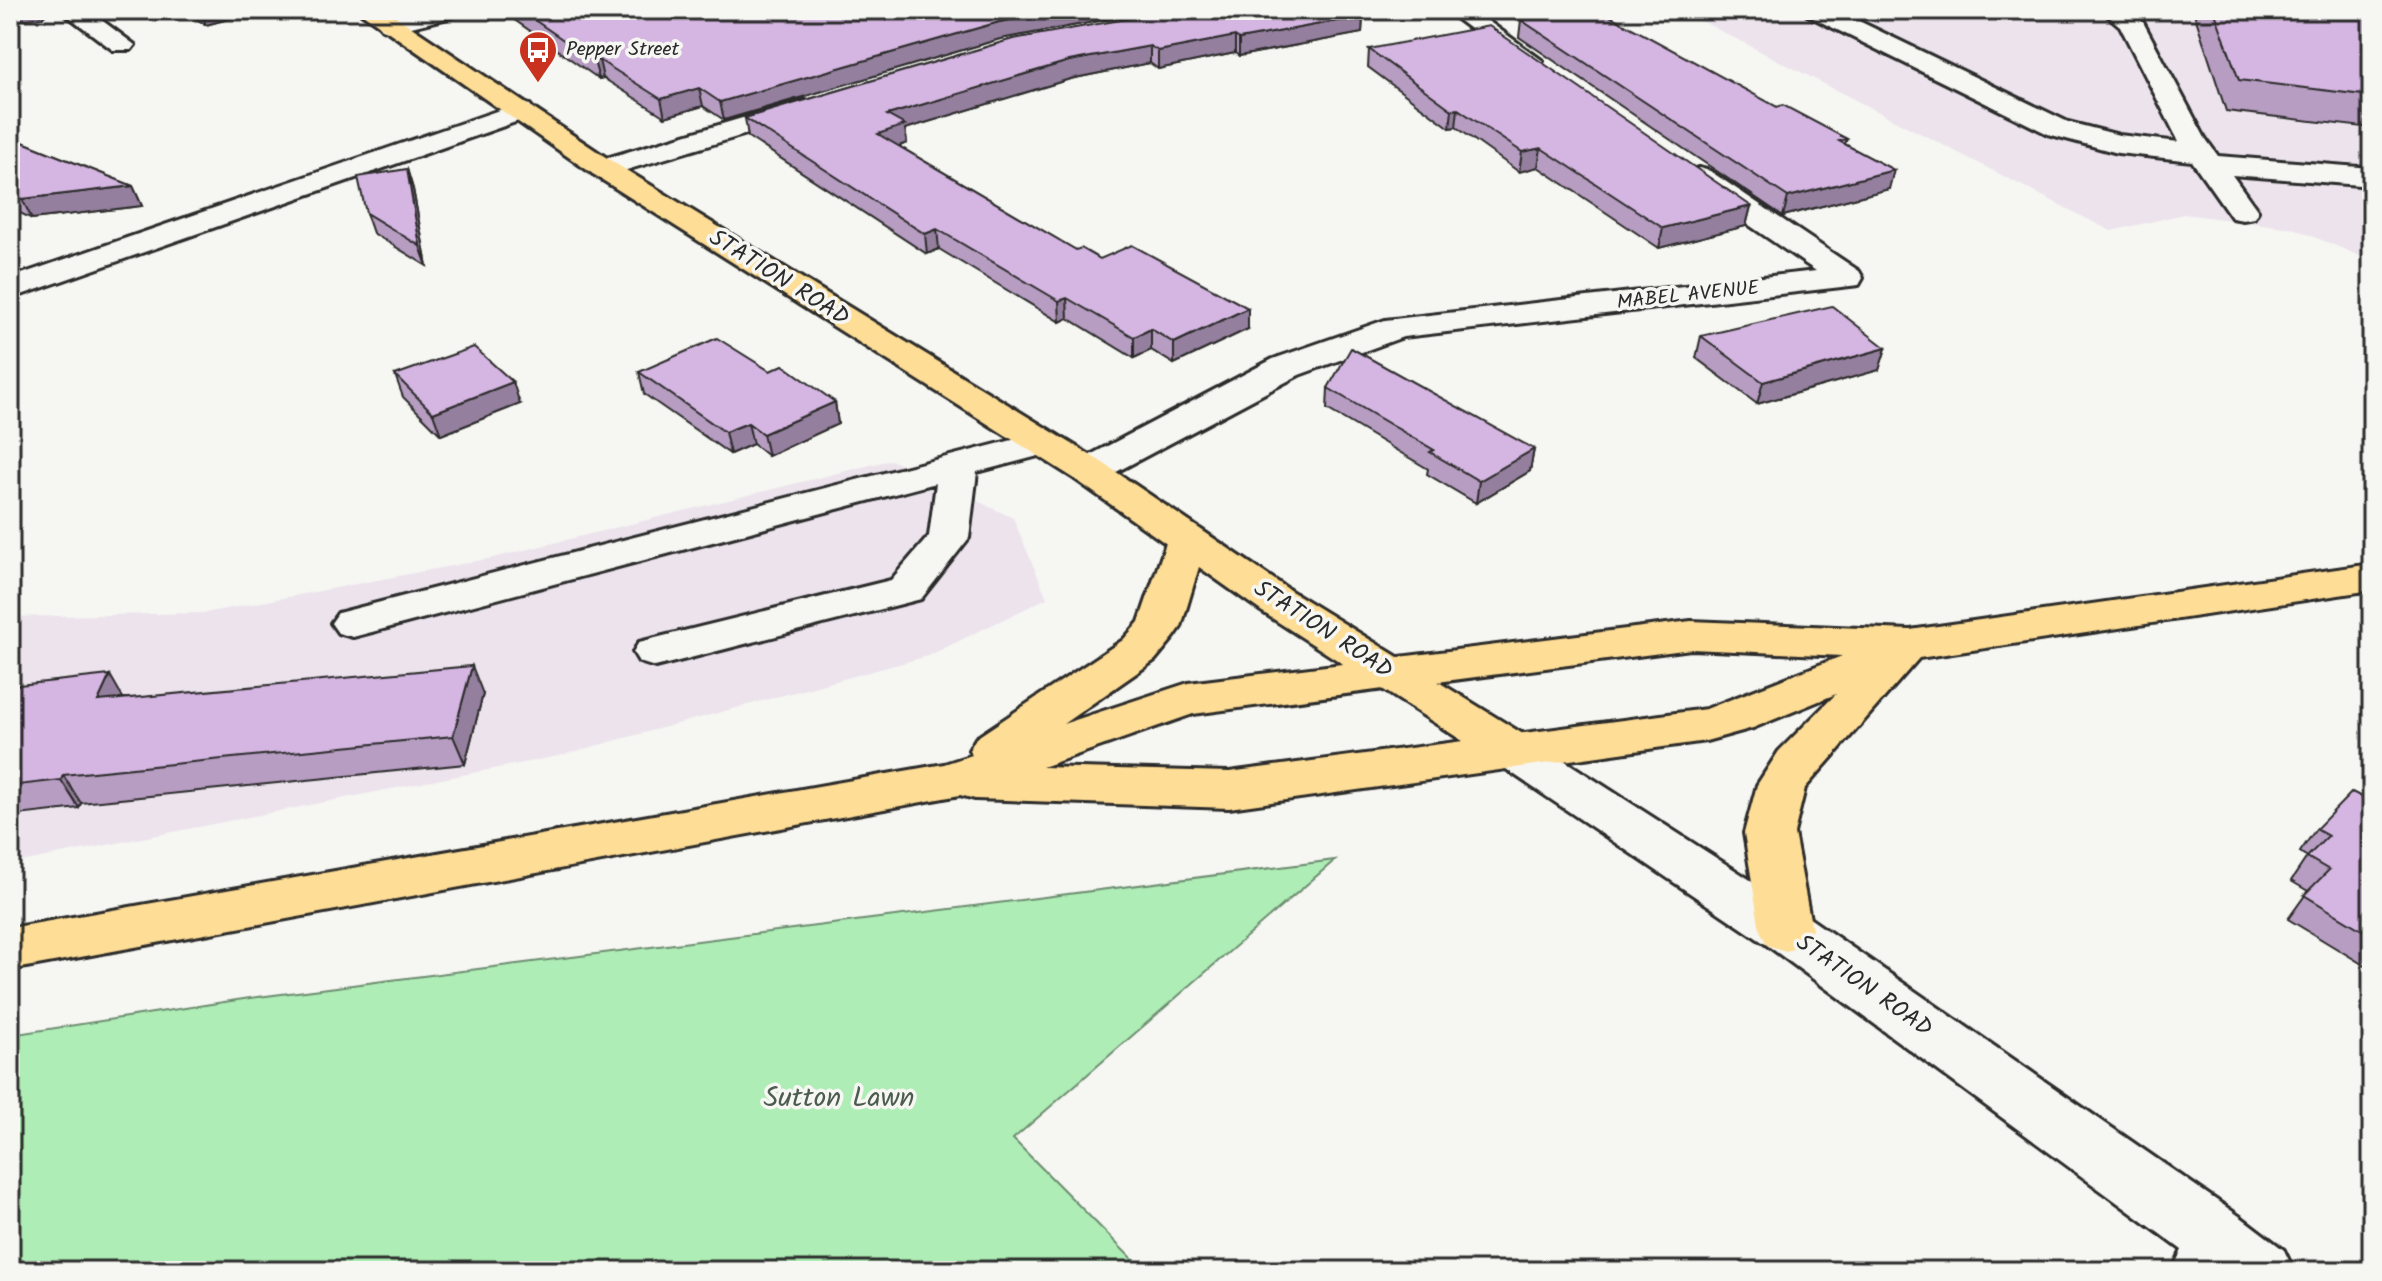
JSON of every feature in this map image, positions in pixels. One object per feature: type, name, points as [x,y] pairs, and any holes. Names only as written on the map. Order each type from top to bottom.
[{"type":"main road","name":"STATION ROAD","points":[[380,17],[603,168],[1089,471],[1187,540],[1387,672],[1514,751]]},
{"type":"main road","points":[[948,781],[1139,650],[1159,627],[1187,540]]},
{"type":"main road","points":[[10,949],[948,781],[1188,699],[1691,635],[1910,645],[2372,577]]},
{"type":"main road","points":[[948,781],[1229,790],[1706,725],[1737,717],[1910,645]]},
{"type":"main road","points":[[1786,930],[1769,833],[1781,785],[1796,763],[1910,645]]},
{"type":"street","points":[[72,10],[122,45]]},
{"type":"street","points":[[380,17],[451,10]]},
{"type":"street","points":[[1457,10],[1561,82]]},
{"type":"street","points":[[1816,10],[2058,128],[2118,144],[2206,158],[2372,177]]},
{"type":"street","points":[[2113,10],[2130,22],[2191,139],[2243,211]]},
{"type":"street","points":[[603,168],[829,100]]},
{"type":"street","points":[[10,289],[520,111]]},
{"type":"street","name":"MABEL AVENUE","points":[[1089,471],[1286,367],[1397,327],[1847,278],[1678,162]]},
{"type":"street","points":[[10,255],[53,272]]},
{"type":"street","points":[[353,623],[1044,443]]},
{"type":"street","points":[[655,652],[906,590],[949,538],[958,465]]},
{"type":"street","name":"STATION ROAD","points":[[1514,751],[1786,930],[2229,1260]]},
{"type":"shaded area","points":[[1680,10],[2372,10],[2372,261],[2293,228],[2184,214],[2111,231]]},
{"type":"shaded area","points":[[891,460],[1013,518],[1047,598],[928,656],[558,756],[10,864],[10,617],[205,613],[493,558]]},
{"type":"green space","name":"Sutton Lawn","points":[[1335,860],[1013,1139],[1144,1271],[10,1271],[10,1035],[250,998]]},
{"type":"building","points":[[520,10],[1064,10],[999,22],[720,102],[699,88],[661,99],[599,60],[594,61]]},
{"type":"building","points":[[1177,10],[1354,10],[1363,16],[1239,39],[1235,36],[1158,51],[1150,46],[1069,61],[887,115],[905,125],[878,134],[1076,250],[1081,248],[1100,259],[1132,245],[1248,308],[1174,343],[1151,329],[1134,337],[1067,298],[1059,301],[937,229],[925,234],[745,118],[1013,39]]},
{"type":"building","points":[[1572,10],[1599,10],[1777,107],[1783,105],[1847,139],[1839,141],[1894,170],[1788,197],[1521,20]]},
{"type":"building","points":[[2214,10],[2372,10],[2372,96],[2239,80]]},
{"type":"building","points":[[1489,26],[1751,206],[1663,228],[1541,148],[1522,152],[1458,109],[1452,110],[1369,49]]},
{"type":"building","points":[[10,137],[133,186],[22,199],[10,193]]},
{"type":"building","points":[[407,169],[420,246],[366,213],[358,177]]},
{"type":"building","points":[[1832,306],[1886,348],[1763,382],[1701,336]]},
{"type":"building","points":[[717,338],[770,371],[783,365],[835,402],[763,434],[748,423],[725,432],[639,372]]},
{"type":"building","points":[[474,347],[513,382],[433,413],[395,375]]},
{"type":"building","points":[[1351,348],[1534,449],[1479,481],[1430,452],[1434,450],[1328,388]]},
{"type":"building","points":[[472,666],[453,736],[63,775],[61,780],[10,786],[10,686],[110,675],[98,701]]},
{"type":"building","points":[[2352,792],[2372,802],[2372,936],[2304,895],[2329,870],[2307,857],[2328,836],[2316,829]]},
{"type":"place","name":"Pepper Street","points":[[538,84]]}]
